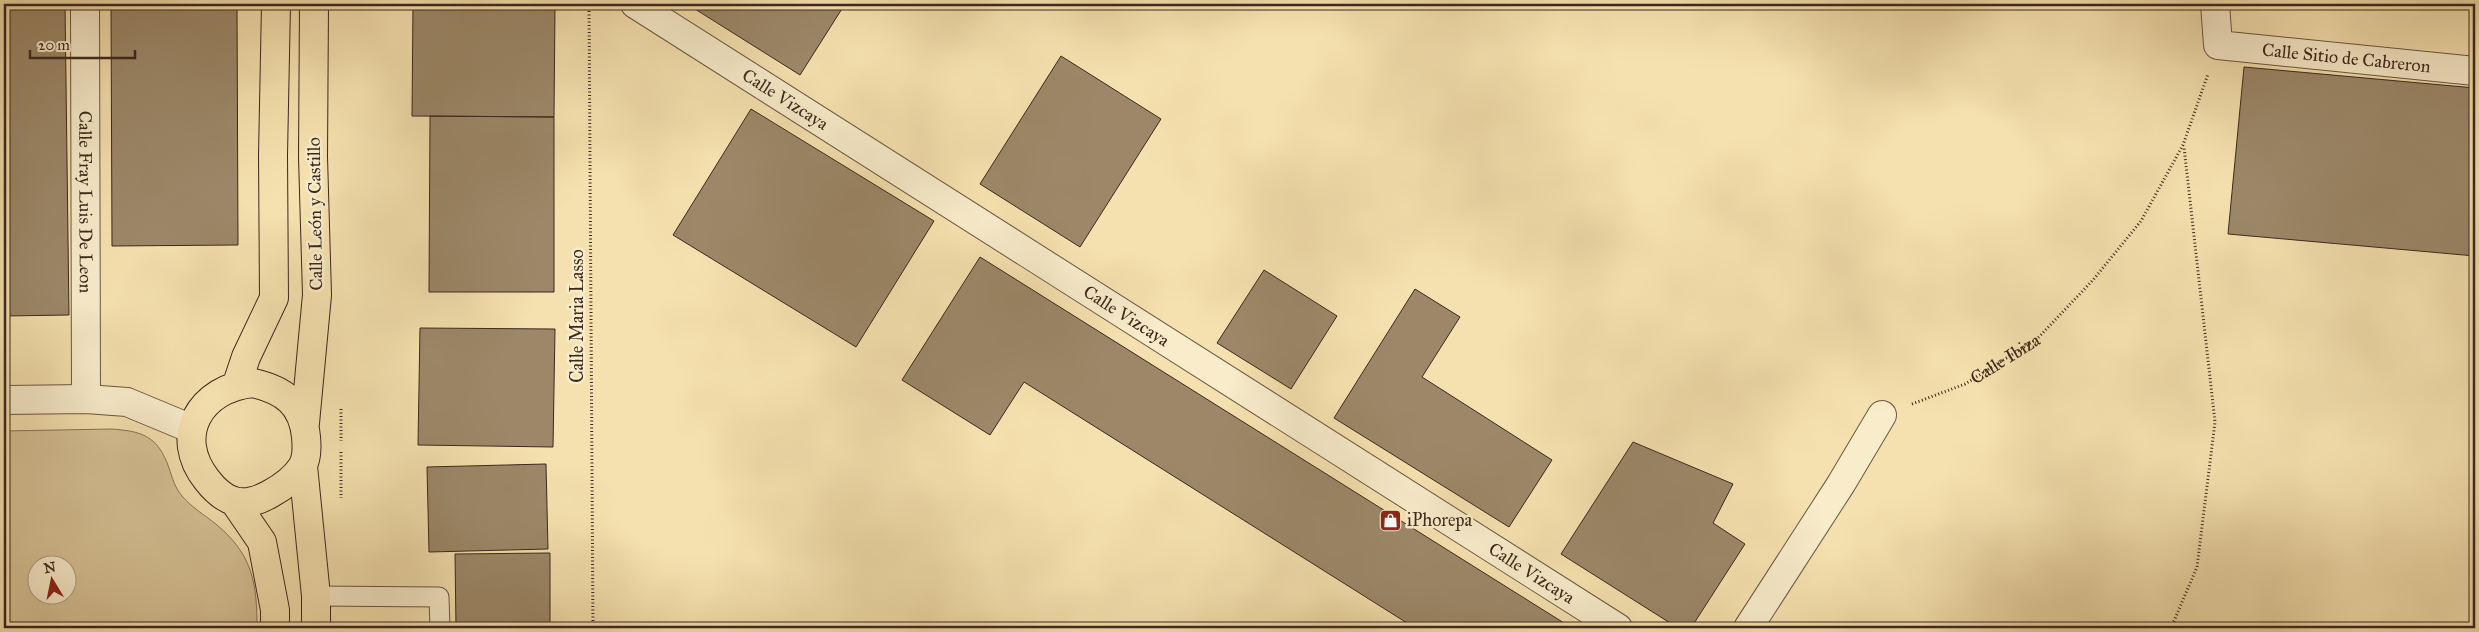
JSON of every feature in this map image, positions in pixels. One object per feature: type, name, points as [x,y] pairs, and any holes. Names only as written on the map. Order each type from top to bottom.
[{"type":"main road","points":[[237,384],[246,357],[274,298],[273,155],[276,4]]},
{"type":"main road","name":"Calle León y Castillo","points":[[305,423],[317,296],[313,157],[314,4]]},
{"type":"main road","points":[[275,628],[275,610],[262,542],[234,501],[215,490],[202,474],[192,449],[192,429],[198,413],[215,394],[237,384],[253,382],[272,387],[284,394],[298,409],[305,423],[307,444],[303,466],[316,596],[316,628]]},
{"type":"main road","points":[[234,501],[255,501],[268,495],[286,485],[303,466]]},
{"type":"street","name":"Calle Fray Luis De Leon","points":[[85,4],[86,399]]},
{"type":"street","name":"Calle Vizcaya","points":[[635,4],[1618,628]]},
{"type":"street","points":[[2215,4],[2218,45]]},
{"type":"street","name":"Calle Sitio de Cabreron","points":[[2218,45],[2475,71]]},
{"type":"street","points":[[4,400],[86,399],[127,402],[192,429]]},
{"type":"street","points":[[1748,628],[1841,484],[1882,415]]},
{"type":"lane","points":[[316,596],[439,597],[440,628]]},
{"type":"path","name":"Calle Maria Lasso","points":[[589,4],[593,628]]},
{"type":"path","name":"Calle Ibiza","points":[[1882,415],[1965,384],[2037,339],[2093,280],[2141,221],[2183,145],[2218,45]]},
{"type":"path","points":[[2171,628],[2197,567],[2214,422],[2183,145]]},
{"type":"shaded area","points":[[111,429],[132,431],[148,437],[165,457],[176,486],[182,496],[229,536],[238,548],[245,559],[254,584],[257,628],[4,628],[4,431]]},
{"type":"building","points":[[4,4],[65,4],[69,315],[4,316]]},
{"type":"building","points":[[111,4],[237,4],[238,245],[112,246]]},
{"type":"building","points":[[413,4],[555,4],[554,117],[412,116]]},
{"type":"building","points":[[687,4],[845,4],[800,75]]},
{"type":"building","points":[[1061,56],[1161,119],[1080,247],[980,184]]},
{"type":"building","points":[[2244,67],[2475,88],[2475,256],[2228,234]]},
{"type":"building","points":[[751,109],[934,221],[856,347],[673,235]]},
{"type":"building","points":[[430,116],[554,117],[554,292],[429,292]]},
{"type":"building","points":[[980,257],[1572,628],[1415,628],[1024,382],[990,435],[902,380]]},
{"type":"building","points":[[1264,270],[1337,316],[1291,389],[1217,343]]},
{"type":"building","points":[[1415,289],[1460,317],[1422,377],[1552,460],[1509,527],[1334,418]]},
{"type":"building","points":[[420,328],[555,329],[553,447],[418,445]]},
{"type":"building","points":[[1633,442],[1733,484],[1713,523],[1745,544],[1691,628],[1678,628],[1561,554]]},
{"type":"building","points":[[546,464],[548,549],[429,552],[427,467]]},
{"type":"building","points":[[550,553],[550,628],[456,628],[455,554]]},
{"type":"place","name":"iPhorepa","points":[[1391,520]]}]
